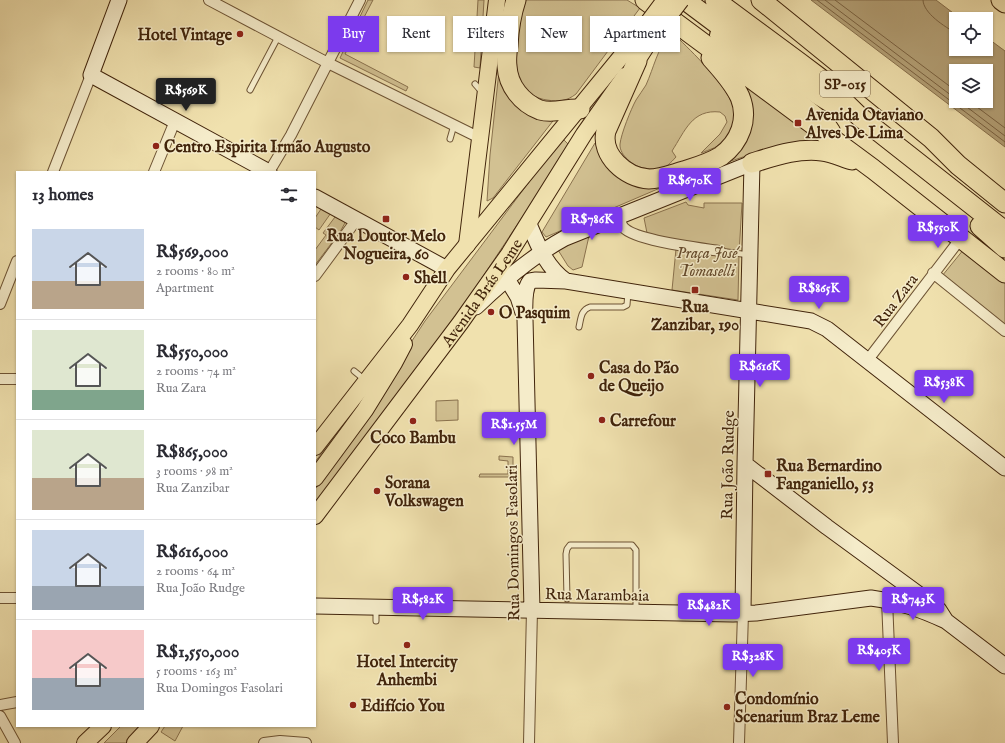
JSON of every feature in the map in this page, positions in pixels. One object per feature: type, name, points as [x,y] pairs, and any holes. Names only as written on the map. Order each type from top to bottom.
[{"type":"highway","points":[[516,0],[511,14],[507,66],[514,89],[519,97],[528,104],[541,110],[554,112],[572,108],[580,109]]},
{"type":"highway","points":[[644,0],[873,169],[1005,273]]},
{"type":"highway","points":[[685,0],[721,28],[820,96],[860,117]]},
{"type":"highway","points":[[715,0],[815,74],[860,117],[1005,231]]},
{"type":"highway","name":"SP-015","points":[[734,0],[934,153],[958,165]]},
{"type":"highway","name":"SP-015","points":[[761,0],[931,138],[958,165],[1005,203]]},
{"type":"highway","points":[[1001,0],[1005,3]]},
{"type":"highway","points":[[639,58],[604,138],[606,148],[613,160],[634,176],[649,179],[665,177],[720,156],[728,150],[738,138],[743,127],[744,113],[740,97],[726,76],[682,28]]},
{"type":"highway","points":[[752,163],[782,154],[811,150],[824,151],[873,169]]},
{"type":"highway","points":[[918,162],[924,173],[934,185],[1005,248]]},
{"type":"main road","points":[[467,245],[480,138],[480,89],[497,0]]},
{"type":"main road","points":[[317,439],[360,376],[410,325],[447,268],[580,109],[665,0]]},
{"type":"main road","points":[[672,0],[728,42],[828,125],[842,146]]},
{"type":"main road","name":"Avenida Brás Leme","points":[[316,515],[461,322],[529,224],[584,134],[649,42],[681,0]]},
{"type":"main road","points":[[316,477],[365,410],[394,363],[406,339],[410,325]]},
{"type":"main road","points":[[86,743],[102,727]]},
{"type":"main road","points":[[135,743],[150,727]]},
{"type":"street","points":[[52,171],[120,0]]},
{"type":"street","points":[[209,0],[328,63],[480,138]]},
{"type":"street","points":[[270,171],[291,135],[360,0]]},
{"type":"street","points":[[91,75],[267,171]]},
{"type":"street","points":[[154,171],[175,121]]},
{"type":"street","points":[[461,322],[507,280],[542,252],[565,238],[619,215],[752,163]]},
{"type":"street","name":"Rua João Rudge","points":[[739,743],[752,163]]},
{"type":"street","points":[[316,198],[447,268]]},
{"type":"street","points":[[619,215],[622,226],[631,233],[669,243],[720,251]]},
{"type":"street","points":[[316,275],[357,219]]},
{"type":"street","points":[[529,224],[542,252],[554,271],[566,281],[800,319],[819,324],[1005,468]]},
{"type":"street","name":"Rua Zara","points":[[867,361],[961,238]]},
{"type":"street","points":[[0,304],[16,264]]},
{"type":"street","points":[[933,273],[1005,331]]},
{"type":"street","name":"Rua Domingos Fasolari","points":[[507,280],[518,297],[525,319]]},
{"type":"street","name":"Rua Domingos Fasolari","points":[[529,743],[532,610],[525,319],[526,288],[530,281],[566,281]]},
{"type":"street","points":[[0,379],[16,379]]},
{"type":"street","points":[[745,464],[827,527],[916,592],[939,610],[946,621],[1005,666]]},
{"type":"street","points":[[893,743],[888,600],[895,596],[916,592]]},
{"type":"street","points":[[0,598],[16,598]]},
{"type":"street","name":"Rua Marambaia","points":[[316,606],[376,614],[637,608],[733,614],[756,613],[871,598],[888,600],[913,606],[946,621]]},
{"type":"street","points":[[0,705],[16,702]]},
{"type":"street","points":[[0,716],[15,743]]},
{"type":"street","points":[[264,743],[280,741],[306,743]]},
{"type":"lane","points":[[250,90],[278,37]]},
{"type":"lane","points":[[450,139],[454,125]]},
{"type":"lane","points":[[720,251],[750,255]]},
{"type":"lane","points":[[579,327],[582,313],[585,308],[590,306],[624,307],[627,305],[628,291]]},
{"type":"lane","points":[[567,599],[567,549],[570,545],[632,545],[636,550],[637,608]]},
{"type":"green space","points":[[368,0],[373,0],[365,16],[360,16]]},
{"type":"green space","points":[[478,0],[484,0],[483,16],[477,16]]},
{"type":"green space","points":[[526,0],[627,0],[640,8],[634,16],[590,16],[590,52],[607,52],[576,94],[566,100],[555,101],[535,96],[527,91],[519,82],[517,76],[516,52],[518,52],[518,29],[520,14]]},
{"type":"green space","points":[[680,40],[723,87],[733,106],[735,115],[731,133],[726,141],[701,153],[720,134],[727,122],[725,116],[720,112],[710,112],[696,118],[690,123],[672,151],[676,157],[666,167],[655,169],[640,167],[632,163],[622,152],[620,144],[626,122],[637,98],[646,85],[659,53],[680,52]]},
{"type":"green space","points":[[343,52],[346,52],[345,54],[408,87],[406,91],[340,58]]},
{"type":"green space","points":[[475,52],[481,52],[480,68],[474,67]]},
{"type":"green space","points":[[499,71],[556,117],[493,198],[487,201],[490,155]]},
{"type":"green space","points":[[732,71],[807,128],[810,134],[807,140],[801,143],[771,148],[725,163],[741,144]]},
{"type":"green space","points":[[562,138],[571,147],[533,201],[458,314],[316,504],[316,488],[319,485],[319,468],[316,465],[316,461],[347,419],[366,404],[370,405],[425,321]]},
{"type":"green space","points":[[595,143],[600,144],[659,185],[660,188],[546,237],[542,232]]},
{"type":"green space","name":"Praça José Tomaselli","points":[[686,202],[688,205],[704,208],[704,203],[742,203],[738,300],[672,290],[676,249],[647,233],[644,218]]},
{"type":"green space","points":[[323,206],[333,210],[319,230],[316,228],[316,216]]},
{"type":"green space","points":[[338,213],[346,221],[340,232],[316,264],[316,249],[326,235],[323,233]]},
{"type":"green space","points":[[589,236],[582,267],[573,270],[568,266],[558,250],[562,245]]},
{"type":"green space","points":[[964,249],[1005,283],[1005,324],[1003,326],[942,276]]},
{"type":"green space","points":[[458,400],[458,420],[436,421],[436,401]]},
{"type":"green space","points":[[499,456],[513,457],[513,477],[479,477],[480,474],[508,474],[508,461],[499,460]]},
{"type":"green space","points":[[120,727],[142,727],[129,743],[104,743]]},
{"type":"green space","points":[[164,727],[182,727],[175,741],[161,732]]},
{"type":"water","points":[[811,0],[936,0],[952,12],[949,12],[949,56],[993,56],[993,42],[1005,51],[1005,147],[954,108],[993,108],[993,64],[949,64],[949,105]]},
{"type":"place","name":"Hotel Vintage","points":[[240,34]]},
{"type":"place","name":"Avenida Otaviano Alves De Lima","points":[[798,123]]},
{"type":"place","name":"Centro Espirita Irmão Augusto","points":[[156,146]]},
{"type":"place","name":"Rua Doutor Melo Nogueira, 60","points":[[386,219]]},
{"type":"place","name":"Shell","points":[[406,277]]},
{"type":"place","name":"Rua Zanzibar, 190","points":[[695,290]]},
{"type":"place","name":"O Pasquim","points":[[491,312]]},
{"type":"place","name":"Casa do Pão de Queijo","points":[[591,376]]},
{"type":"place","name":"Carrefour","points":[[602,420]]},
{"type":"place","name":"Coco Bambu","points":[[413,421]]},
{"type":"place","name":"Rua Bernardino Fanganiello, 53","points":[[768,474]]},
{"type":"place","name":"Sorana Volkswagen","points":[[377,491]]},
{"type":"place","name":"Hotel Intercity Anhembi","points":[[407,645]]},
{"type":"place","name":"Edifício You","points":[[353,705]]},
{"type":"place","name":"Condomínio Scenarium Braz Leme","points":[[727,707]]}]
